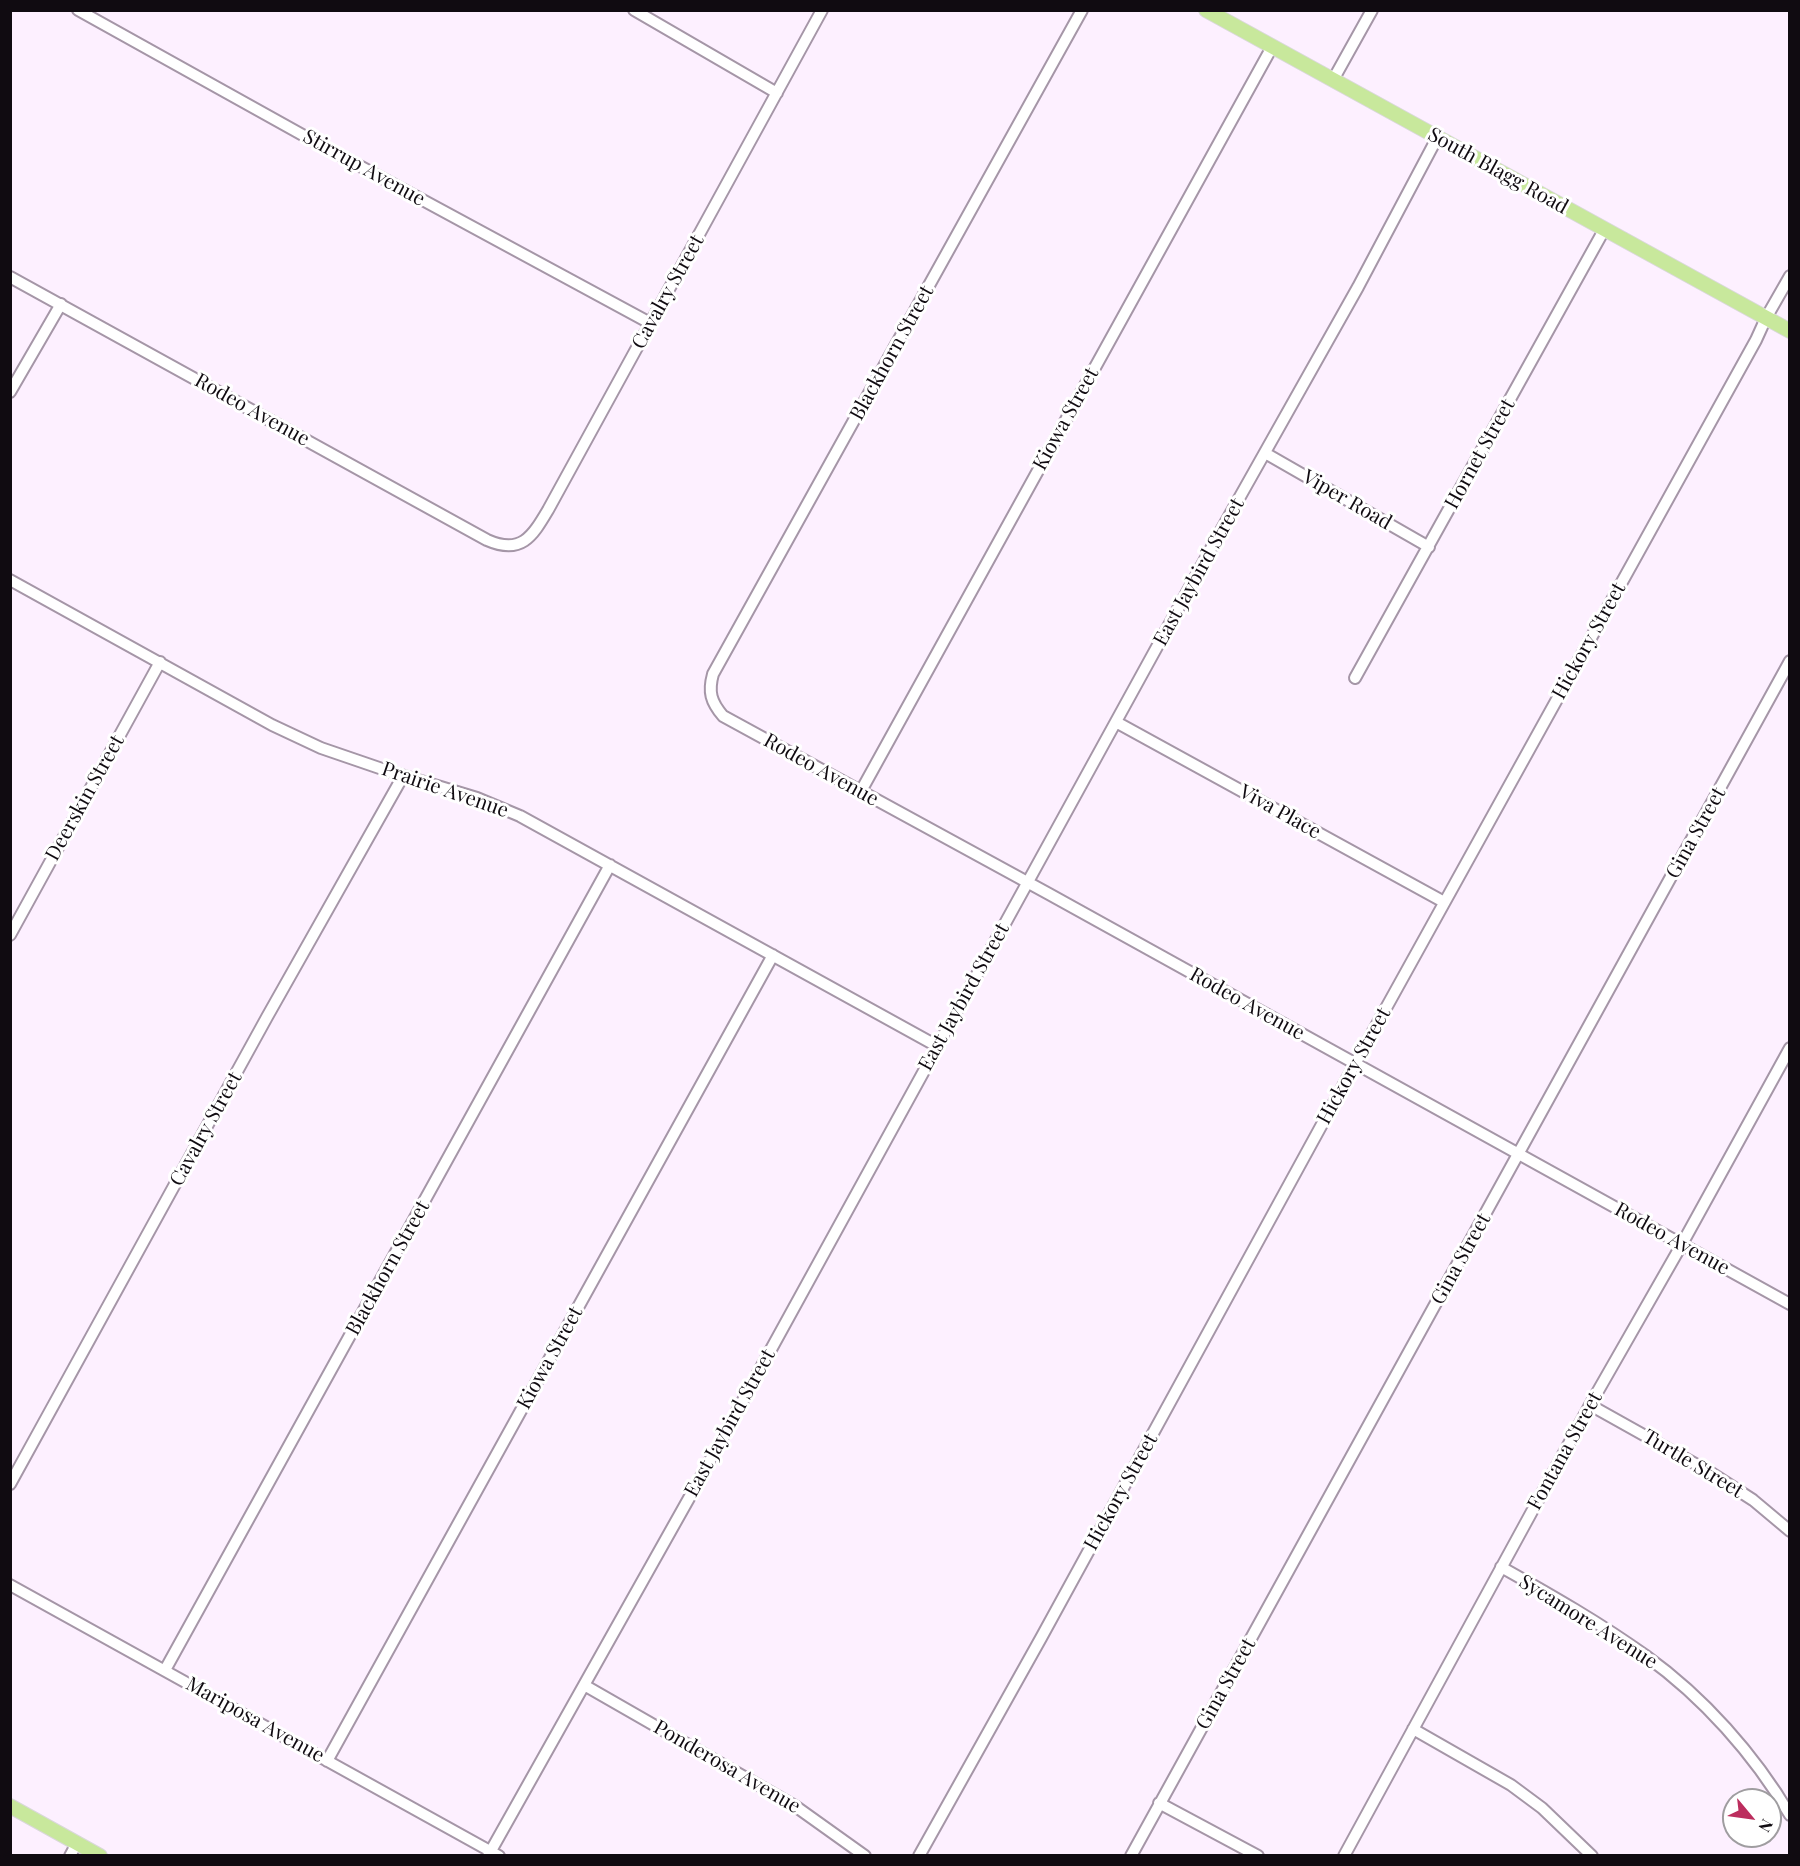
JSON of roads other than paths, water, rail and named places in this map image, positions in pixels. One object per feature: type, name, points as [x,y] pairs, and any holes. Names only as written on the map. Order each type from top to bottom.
[{"type":"main road","name":"South Blagg Road","points":[[1206,10],[1790,331]]},
{"type":"main road","points":[[10,1806],[100,1856]]},
{"type":"street","name":"Stirrup Avenue","points":[[78,10],[308,138],[650,323]]},
{"type":"street","points":[[634,10],[777,93]]},
{"type":"street","name":"Cavalry Street","points":[[493,543],[507,547],[517,545],[527,540],[535,531],[822,10]]},
{"type":"street","name":"Blackhorn Street","points":[[711,698],[710,686],[713,674],[1082,10]]},
{"type":"street","points":[[1333,80],[1372,10]]},
{"type":"street","name":"Kiowa Street","points":[[861,791],[1272,46]]},
{"type":"street","name":"East Jaybird Street","points":[[493,1854],[584,1685],[1354,293],[1437,138]]},
{"type":"street","name":"Hornet Street","points":[[1355,678],[1604,230]]},
{"type":"street","name":"Rodeo Avenue","points":[[10,276],[493,543]]},
{"type":"street","name":"Hickory Street","points":[[919,1856],[1790,276]]},
{"type":"street","points":[[10,392],[61,304]]},
{"type":"street","name":"Viper Road","points":[[1265,453],[1429,547]]},
{"type":"street","name":"Prairie Avenue","points":[[10,580],[290,734],[321,748],[477,798],[520,816],[937,1046]]},
{"type":"street","name":"Gina Street","points":[[1131,1856],[1790,661]]},
{"type":"street","name":"Deerskin Street","points":[[10,935],[160,662]]},
{"type":"street","name":"Rodeo Avenue","points":[[711,698],[723,716],[1790,1304]]},
{"type":"street","name":"Viva Place","points":[[1116,722],[1444,902]]},
{"type":"street","name":"Cavalry Street","points":[[10,1484],[267,1017],[403,776]]},
{"type":"street","name":"Blackhorn Street","points":[[165,1670],[610,865]]},
{"type":"street","name":"Kiowa Street","points":[[327,1761],[773,955]]},
{"type":"street","name":"Fontana Street","points":[[1344,1856],[1590,1405],[1790,1048]]},
{"type":"street","name":"Turtle Street","points":[[1590,1405],[1708,1471],[1753,1500],[1790,1531]]},
{"type":"street","name":"Sycamore Avenue","points":[[1502,1567],[1591,1618],[1672,1676],[1736,1739],[1761,1771],[1790,1815]]},
{"type":"street","name":"Mariposa Avenue","points":[[10,1585],[493,1854]]},
{"type":"street","name":"Ponderosa Avenue","points":[[584,1685],[795,1806],[865,1856]]},
{"type":"street","points":[[1413,1729],[1511,1785],[1542,1808],[1592,1856]]},
{"type":"street","points":[[1159,1803],[1258,1856]]},
{"type":"street","points":[[70,1856],[77,1843]]}]
